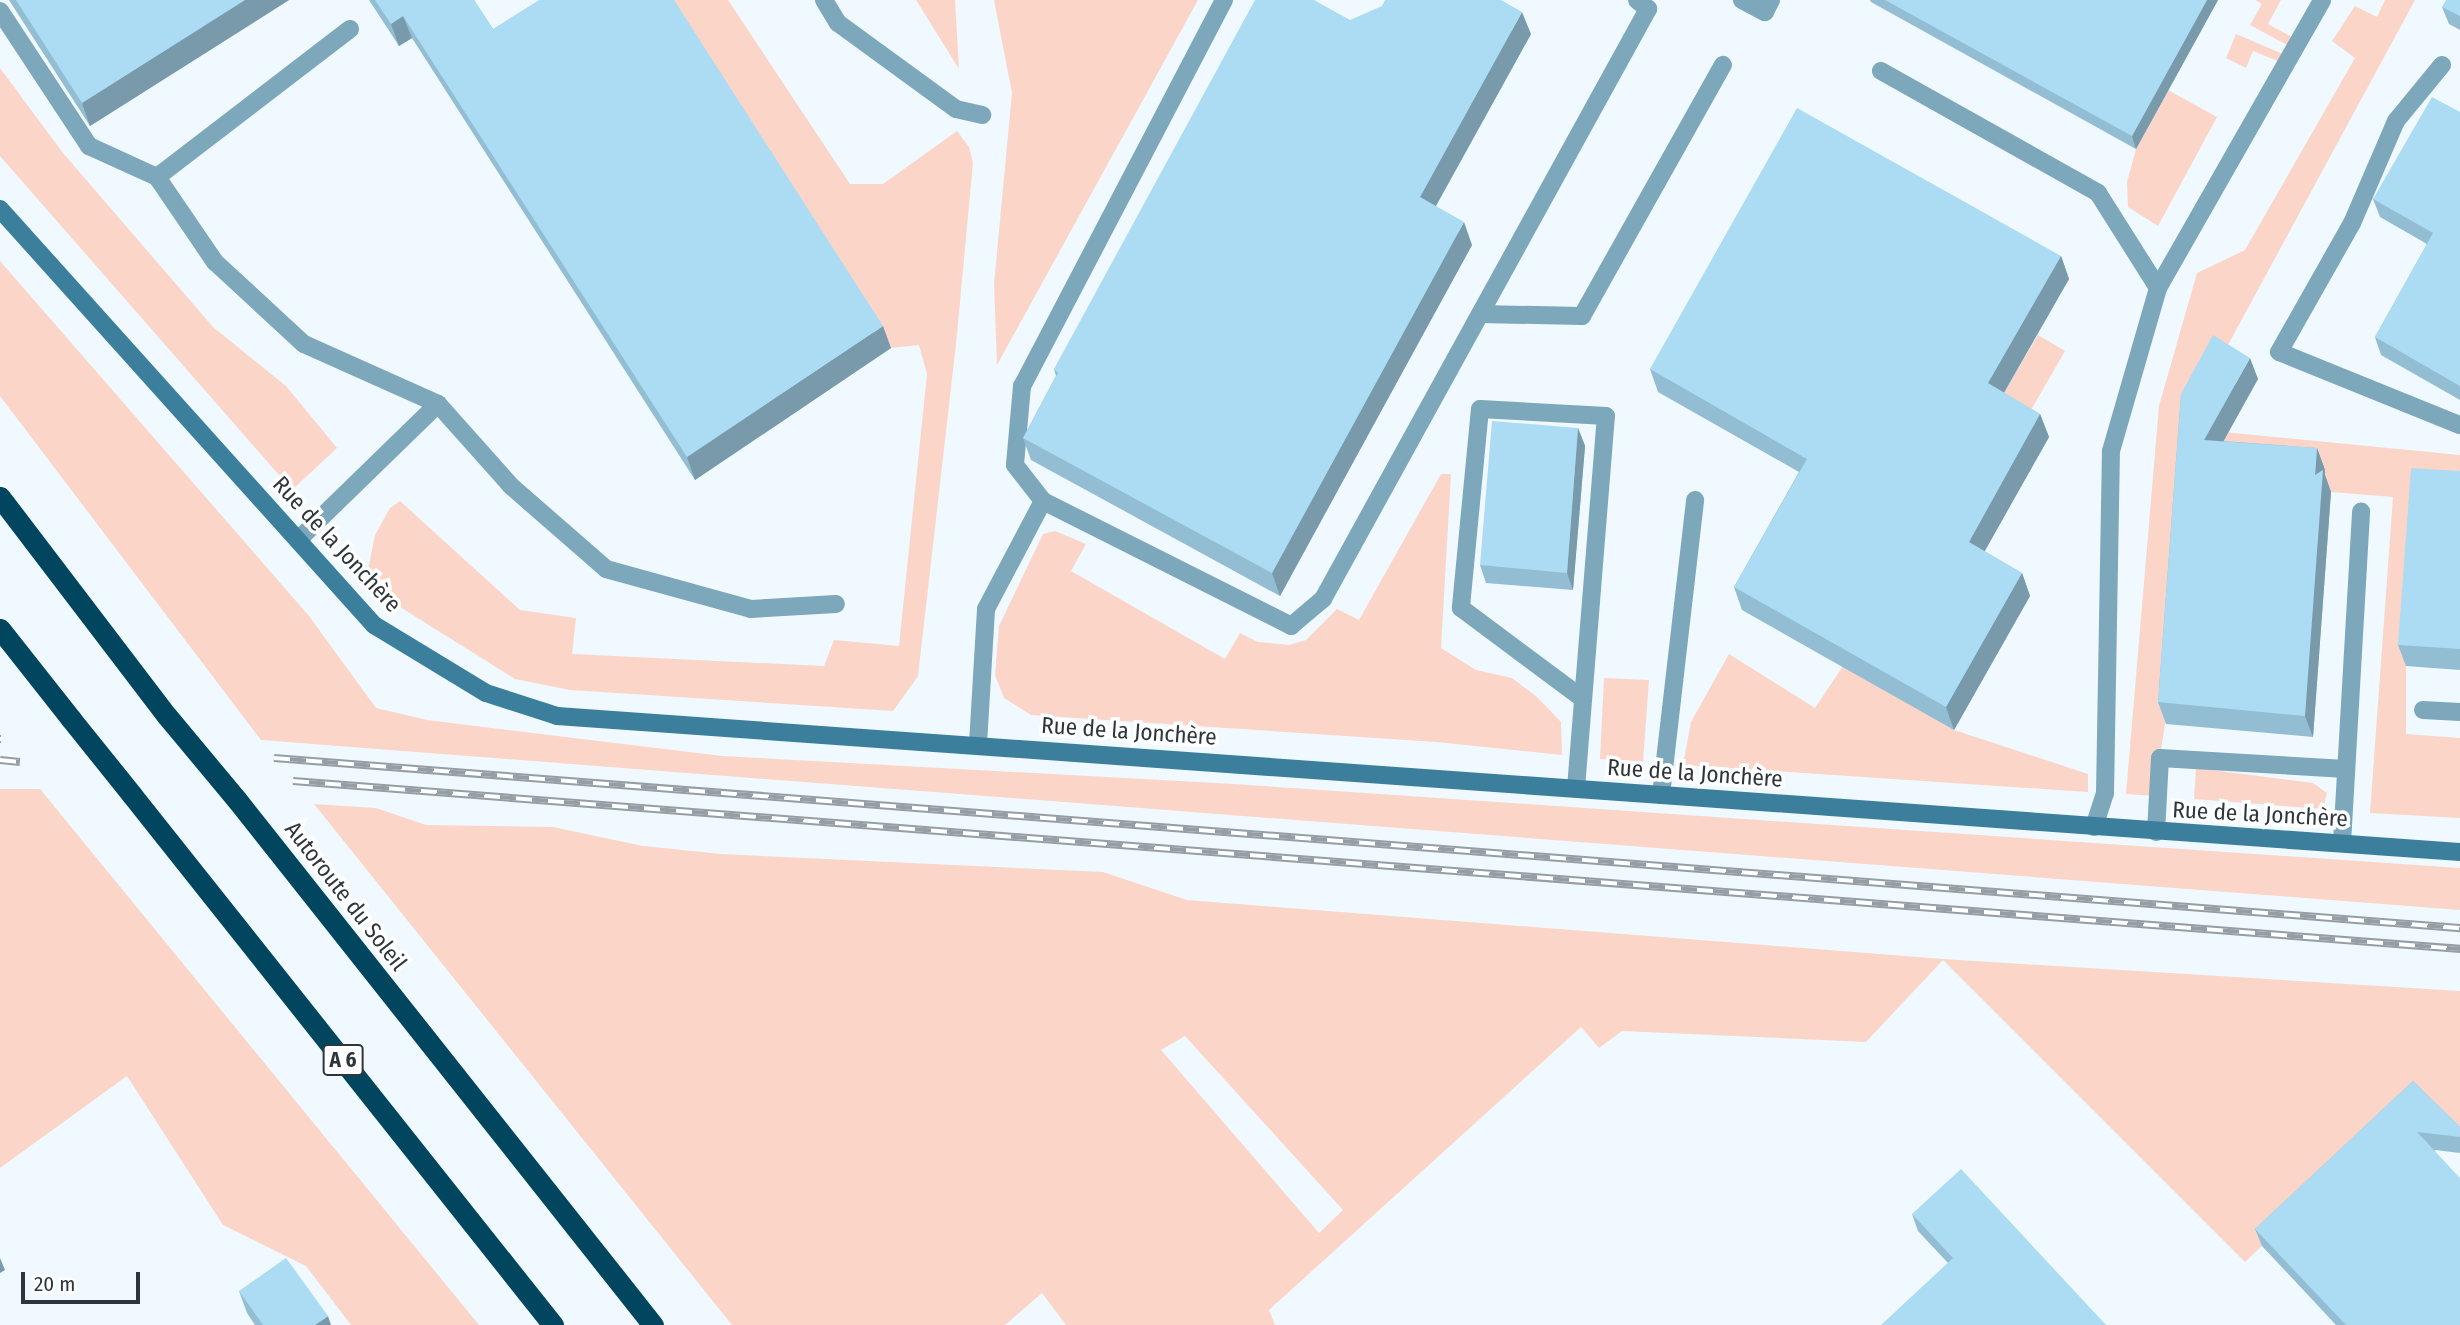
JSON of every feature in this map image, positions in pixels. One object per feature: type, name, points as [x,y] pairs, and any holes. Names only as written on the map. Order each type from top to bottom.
[{"type":"highway","name":"Autoroute du Soleil","points":[[0,497],[167,716],[237,800],[653,1325]]},
{"type":"highway","name":"A 6","points":[[0,629],[553,1325]]},
{"type":"street","name":"Rue de la Jonchère","points":[[0,209],[374,625],[486,693],[557,716],[2460,852]]},
{"type":"lane","points":[[824,0],[838,23],[956,109],[982,115]]},
{"type":"lane","points":[[1224,0],[1022,386],[1015,465],[1043,501],[1291,626],[1324,599],[1648,9],[1637,0]]},
{"type":"lane","points":[[1742,0],[1765,12],[1771,0]]},
{"type":"lane","points":[[2094,827],[2105,793],[2111,451],[2158,288],[2322,0]]},
{"type":"lane","points":[[0,10],[89,146],[157,177],[215,262],[304,344],[438,404],[510,486],[606,569],[751,609],[836,604]]},
{"type":"lane","points":[[157,177],[350,29]]},
{"type":"lane","points":[[1480,314],[1582,316],[1723,65]]},
{"type":"lane","points":[[2442,65],[2396,121],[2352,223],[2279,352],[2460,425]]},
{"type":"lane","points":[[1881,71],[2098,193],[2158,288]]},
{"type":"lane","points":[[298,540],[438,404]]},
{"type":"lane","points":[[1576,788],[1606,416],[1480,409],[1461,608],[1583,699]]},
{"type":"lane","points":[[1661,795],[1695,500]]},
{"type":"lane","points":[[978,744],[986,609],[1043,501]]},
{"type":"lane","points":[[2342,843],[2361,513]]},
{"type":"lane","points":[[2423,710],[2460,712]]},
{"type":"lane","points":[[2156,832],[2160,758],[2346,769]]},
{"type":"shaded area","points":[[668,0],[728,0],[850,184],[883,184],[957,131],[969,147],[973,163],[956,344],[918,676],[893,711],[570,690],[515,679],[400,607],[367,575],[375,535],[390,508],[400,501],[520,610],[576,618],[572,654],[824,666],[834,640],[899,646],[927,374],[919,345],[891,348]]},
{"type":"shaded area","points":[[916,0],[955,0],[959,69]]},
{"type":"shaded area","points":[[994,0],[1198,0],[997,365],[994,284],[1012,93]]},
{"type":"shaded area","points":[[2255,0],[2281,0],[2268,24],[2292,37],[2287,45],[2250,25],[2262,4]]},
{"type":"shaded area","points":[[2385,0],[2415,0],[2183,428],[2460,455],[2460,492],[2406,666],[2406,734],[2460,738],[2460,818],[2370,813],[2393,497],[2331,492],[2323,497],[2325,471],[2165,724],[2154,796],[2126,794],[2159,406],[2197,273],[2245,250],[2355,58],[2332,41],[2355,6],[2377,17]]},
{"type":"shaded area","points":[[2236,34],[2283,54],[2280,62],[2253,51],[2246,68],[2226,58]]},
{"type":"shaded area","points":[[0,68],[63,153],[213,327],[286,386],[337,448],[292,490],[0,156]]},
{"type":"shaded area","points":[[2168,90],[2217,117],[2158,226],[2128,207],[2127,182],[2136,149]]},
{"type":"shaded area","points":[[0,261],[309,616],[376,708],[427,720],[722,756],[1234,784],[2460,868],[2460,910],[261,740],[0,396]]},
{"type":"shaded area","points":[[2038,335],[2065,351],[2024,422],[1996,406]]},
{"type":"shaded area","points":[[1441,474],[1451,474],[1441,648],[1476,670],[1512,678],[1537,697],[1561,722],[1562,755],[1436,742],[1031,715],[1004,698],[995,675],[999,626],[1043,534],[1055,531],[1086,544],[1071,571],[1225,659],[1240,633],[1258,642],[1289,645],[1306,640],[1337,609],[1359,620]]},
{"type":"shaded area","points":[[1729,654],[1815,708],[1843,666],[1954,730],[2088,774],[2088,792],[1683,765],[1691,722]]},
{"type":"shaded area","points":[[1604,678],[1649,680],[1643,762],[1600,759]]},
{"type":"shaded area","points":[[2196,768],[2313,783],[2327,793],[2323,809],[2194,799]]},
{"type":"shaded area","points":[[0,789],[40,789],[479,1325],[351,1325],[306,1266],[223,1225],[127,1076],[0,1168]]},
{"type":"shaded area","points":[[314,804],[376,808],[426,825],[553,827],[643,846],[721,854],[1103,872],[1187,900],[1943,959],[2460,991],[2460,1138],[2396,1120],[2245,1262],[1943,960],[1866,1042],[1622,1031],[1599,1048],[1581,1027],[1269,1310],[1275,1325],[1066,1325],[1042,1293],[1005,1325],[732,1325]],"holes":[[[1185,1036],[1343,1210],[1319,1233],[1161,1050]]]},
{"type":"building","points":[[16,0],[245,0],[82,103]]},
{"type":"building","points":[[375,0],[474,0],[493,29],[539,0],[674,0],[883,326],[687,457],[403,16],[391,24]]},
{"type":"building","points":[[1255,0],[1314,0],[1350,20],[1382,6],[1385,0],[1501,0],[1522,12],[1420,197],[1464,222],[1272,573],[1023,438],[1058,373],[1054,369]]},
{"type":"building","points":[[1885,0],[2207,0],[2132,136]]},
{"type":"building","points":[[2446,0],[2460,0],[2460,16],[2442,7]]},
{"type":"building","points":[[2432,97],[2460,112],[2460,386],[2375,337],[2433,233],[2373,199]]},
{"type":"building","points":[[1797,108],[2061,256],[1988,383],[2040,414],[1969,542],[2022,573],[1946,707],[1734,587],[1807,459],[1650,369]]},
{"type":"building","points":[[2213,335],[2250,358],[2204,440],[2317,448],[2315,475],[2323,470],[2305,716],[2158,702],[2181,394]]},
{"type":"building","points":[[1492,421],[1578,428],[1567,573],[1480,565]]},
{"type":"building","points":[[2411,468],[2460,471],[2460,649],[2398,645]]},
{"type":"building","points":[[2413,1081],[2460,1127],[2460,1137],[2417,1132],[2460,1178],[2460,1325],[2346,1325],[2255,1229]]},
{"type":"building","points":[[1961,1169],[2106,1325],[1881,1325],[1953,1258],[1912,1214]]},
{"type":"building","points":[[286,1258],[328,1316],[315,1325],[263,1325],[239,1291]]},
{"type":"railway","points":[[274,758],[2460,928]]},
{"type":"railway","points":[[0,760],[20,762]]},
{"type":"railway","points":[[293,781],[2460,949]]}]
